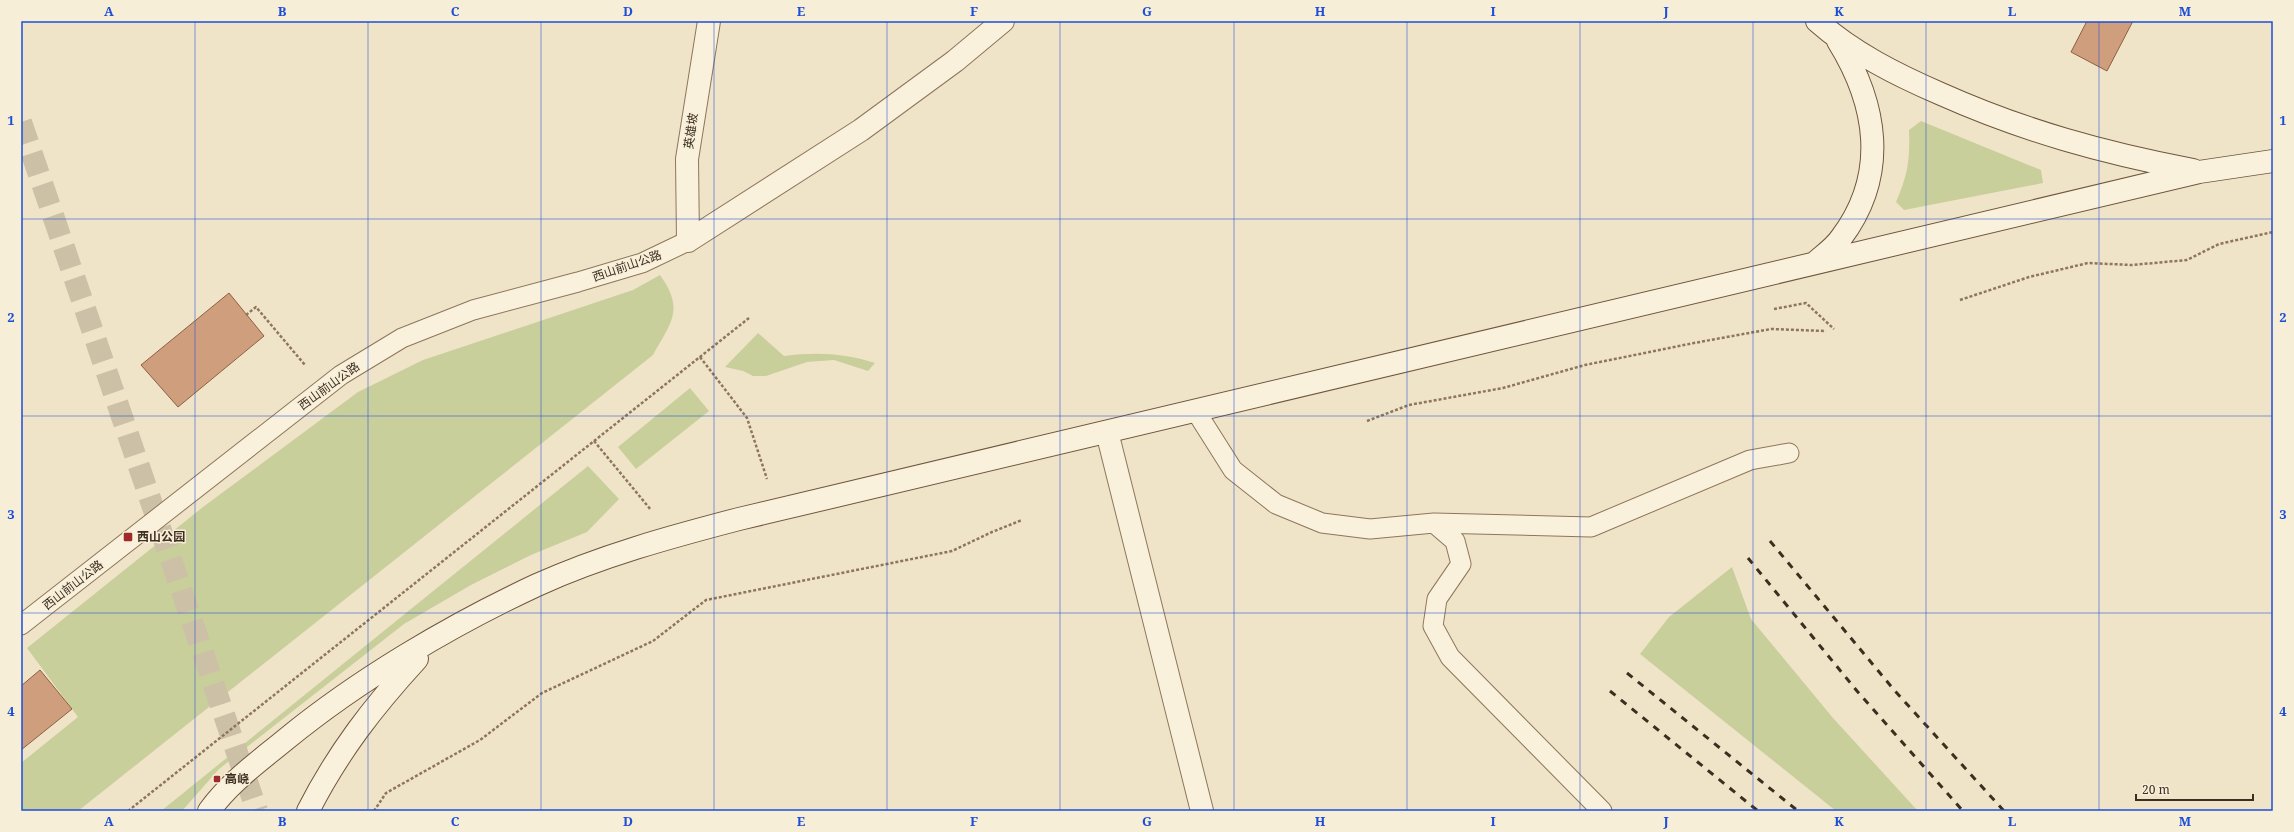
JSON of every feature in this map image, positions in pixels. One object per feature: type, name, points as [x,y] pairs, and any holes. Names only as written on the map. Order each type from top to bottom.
[{"type":"main road","name":"英雄坡","points":[[688,242],[687,159],[709,21]]},
{"type":"main road","points":[[688,242],[861,130],[956,61],[1003,21]]},
{"type":"main road","points":[[1817,21],[1836,38],[1912,82],[1992,116],[2086,147],[2199,172]]},
{"type":"main road","points":[[1816,262],[1841,239],[1859,208],[1869,181],[1873,153],[1871,121],[1864,92],[1854,67],[1836,38]]},
{"type":"main road","points":[[209,811],[224,790],[327,706],[434,640],[478,615],[538,585],[599,561],[660,540],[775,510],[2199,172],[2273,161]]},
{"type":"main road","points":[[1106,432],[1202,811]]},
{"type":"main road","points":[[308,811],[327,773],[373,708],[434,640]]},
{"type":"lane","name":"西山前山公路","points":[[21,625],[341,375],[402,338],[473,310],[642,263],[688,242]]},
{"type":"lane","points":[[1195,410],[1233,470],[1276,504],[1322,523],[1370,529],[1434,523],[1590,526],[1750,460],[1789,453]]},
{"type":"lane","points":[[1434,523],[1455,541],[1461,564],[1437,599],[1433,626],[1450,657],[1602,811]]},
{"type":"path","points":[[1960,300],[2029,276],[2088,263],[2132,265],[2187,260],[2219,244],[2273,232]]},
{"type":"path","points":[[1774,309],[1806,303],[1834,329]]},
{"type":"path","points":[[246,315],[256,307],[324,388]]},
{"type":"path","points":[[128,811],[749,318]]},
{"type":"path","points":[[1367,421],[1409,405],[1503,388],[1585,365],[1694,343],[1771,329],[1826,331]]},
{"type":"path","points":[[700,357],[747,418],[775,510]]},
{"type":"path","points":[[594,441],[650,507]]},
{"type":"path","points":[[374,811],[386,792],[480,740],[542,693],[653,641],[706,600],[952,551],[1022,520]]},
{"type":"green space","points":[[1921,121],[2041,170],[2043,183],[1904,210],[1896,202],[1906,175],[1909,150],[1909,130]]},
{"type":"green space","points":[[660,275],[668,287],[674,307],[670,324],[653,355],[78,811],[21,811],[21,763],[78,717],[27,648],[203,507],[358,392],[423,360],[633,290]]},
{"type":"green space","points":[[758,333],[784,356],[830,354],[852,357],[875,363],[868,371],[834,360],[807,362],[766,376],[753,376],[743,371],[725,367]]},
{"type":"green space","points":[[690,388],[709,411],[636,469],[618,447]]},
{"type":"green space","points":[[588,466],[619,499],[587,532],[531,555],[471,585],[404,624],[219,769],[182,811],[161,811]]},
{"type":"green space","points":[[1732,567],[1751,619],[1833,718],[1918,811],[1836,811],[1640,654],[1669,617]]},
{"type":"building","points":[[2087,21],[2133,21],[2107,71],[2071,52]]},
{"type":"building","points":[[229,293],[264,336],[178,407],[141,365]]},
{"type":"building","points":[[40,670],[72,709],[21,750],[21,686]]},
{"type":"tunnel","points":[[21,122],[257,811]]},
{"type":"railway","points":[[1770,541],[1895,691],[2004,811]]},
{"type":"railway","points":[[1748,558],[1857,691],[1963,811]]},
{"type":"railway","points":[[1627,673],[1798,811]]},
{"type":"railway","points":[[1610,691],[1758,811]]},
{"type":"place","name":"西山公园","points":[[128,537]]},
{"type":"place","name":"高峣","points":[[217,779]]}]
